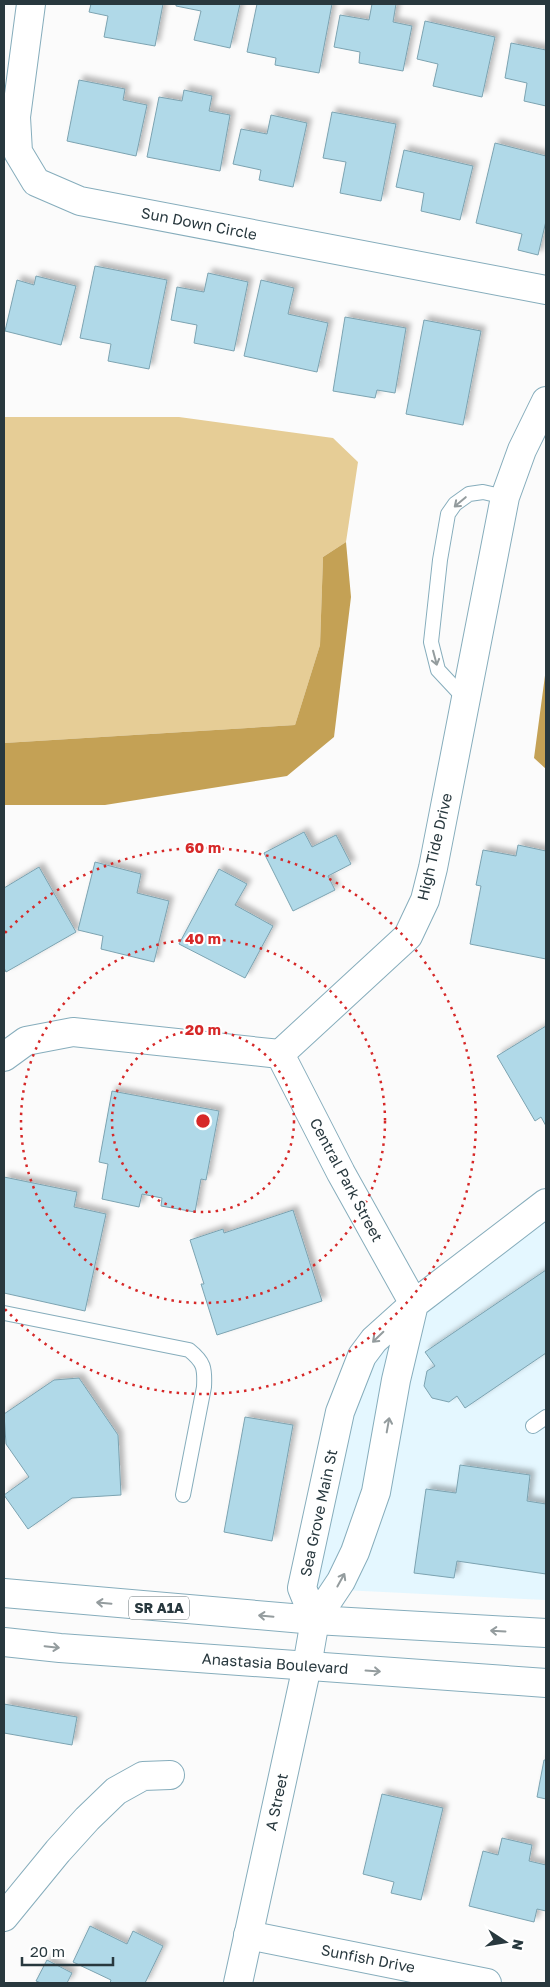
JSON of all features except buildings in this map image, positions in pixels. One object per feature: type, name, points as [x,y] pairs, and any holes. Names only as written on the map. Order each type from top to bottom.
[{"type":"street","name":"Sun Down Circle","points":[[31,4],[16,118],[18,152],[36,182],[80,201],[546,290]]},
{"type":"street","name":"High Tide Drive","points":[[280,1054],[408,936],[425,900],[433,868],[505,497],[522,450],[546,401]]},
{"type":"street","points":[[4,1057],[26,1041],[73,1032],[280,1054]]},
{"type":"street","name":"Central Park Street","points":[[280,1054],[341,1173],[414,1304]]},
{"type":"street","name":"Sea Grove Main St","points":[[314,1620],[302,1588],[340,1412],[362,1356],[374,1340],[414,1304],[546,1203]]},
{"type":"street","points":[[314,1620],[342,1581],[356,1552],[376,1492],[396,1380],[414,1304]]},
{"type":"street","name":"SR A1A","points":[[4,1593],[314,1620],[546,1633]]},
{"type":"street","name":"A Street","points":[[238,1983],[307,1666],[314,1620]]},
{"type":"street","name":"Anastasia Boulevard","points":[[4,1642],[60,1648],[546,1683]]},
{"type":"street","points":[[4,1917],[63,1844],[116,1791],[143,1776],[170,1775]]},
{"type":"street","name":"Sunfish Drive","points":[[248,1935],[488,1983]]},
{"type":"lane","points":[[466,700],[438,670],[431,642],[440,560],[448,514],[455,504],[469,494],[483,492],[505,497]]},
{"type":"lane","points":[[4,1313],[189,1350],[200,1358],[204,1372],[204,1387],[183,1495]]},
{"type":"lane","points":[[533,1426],[546,1416]]},
{"type":"shaded area","points":[[4,417],[179,417],[333,438],[358,462],[346,542],[323,557],[320,645],[295,725],[4,743]]},
{"type":"shaded area","points":[[346,542],[351,597],[334,737],[287,776],[105,805],[4,805],[4,743],[295,725],[320,645],[323,557]]},
{"type":"shaded area","points":[[546,668],[546,769],[534,758]]},
{"type":"shaded area","points":[[546,1203],[546,1600],[302,1588],[362,1356]]}]
